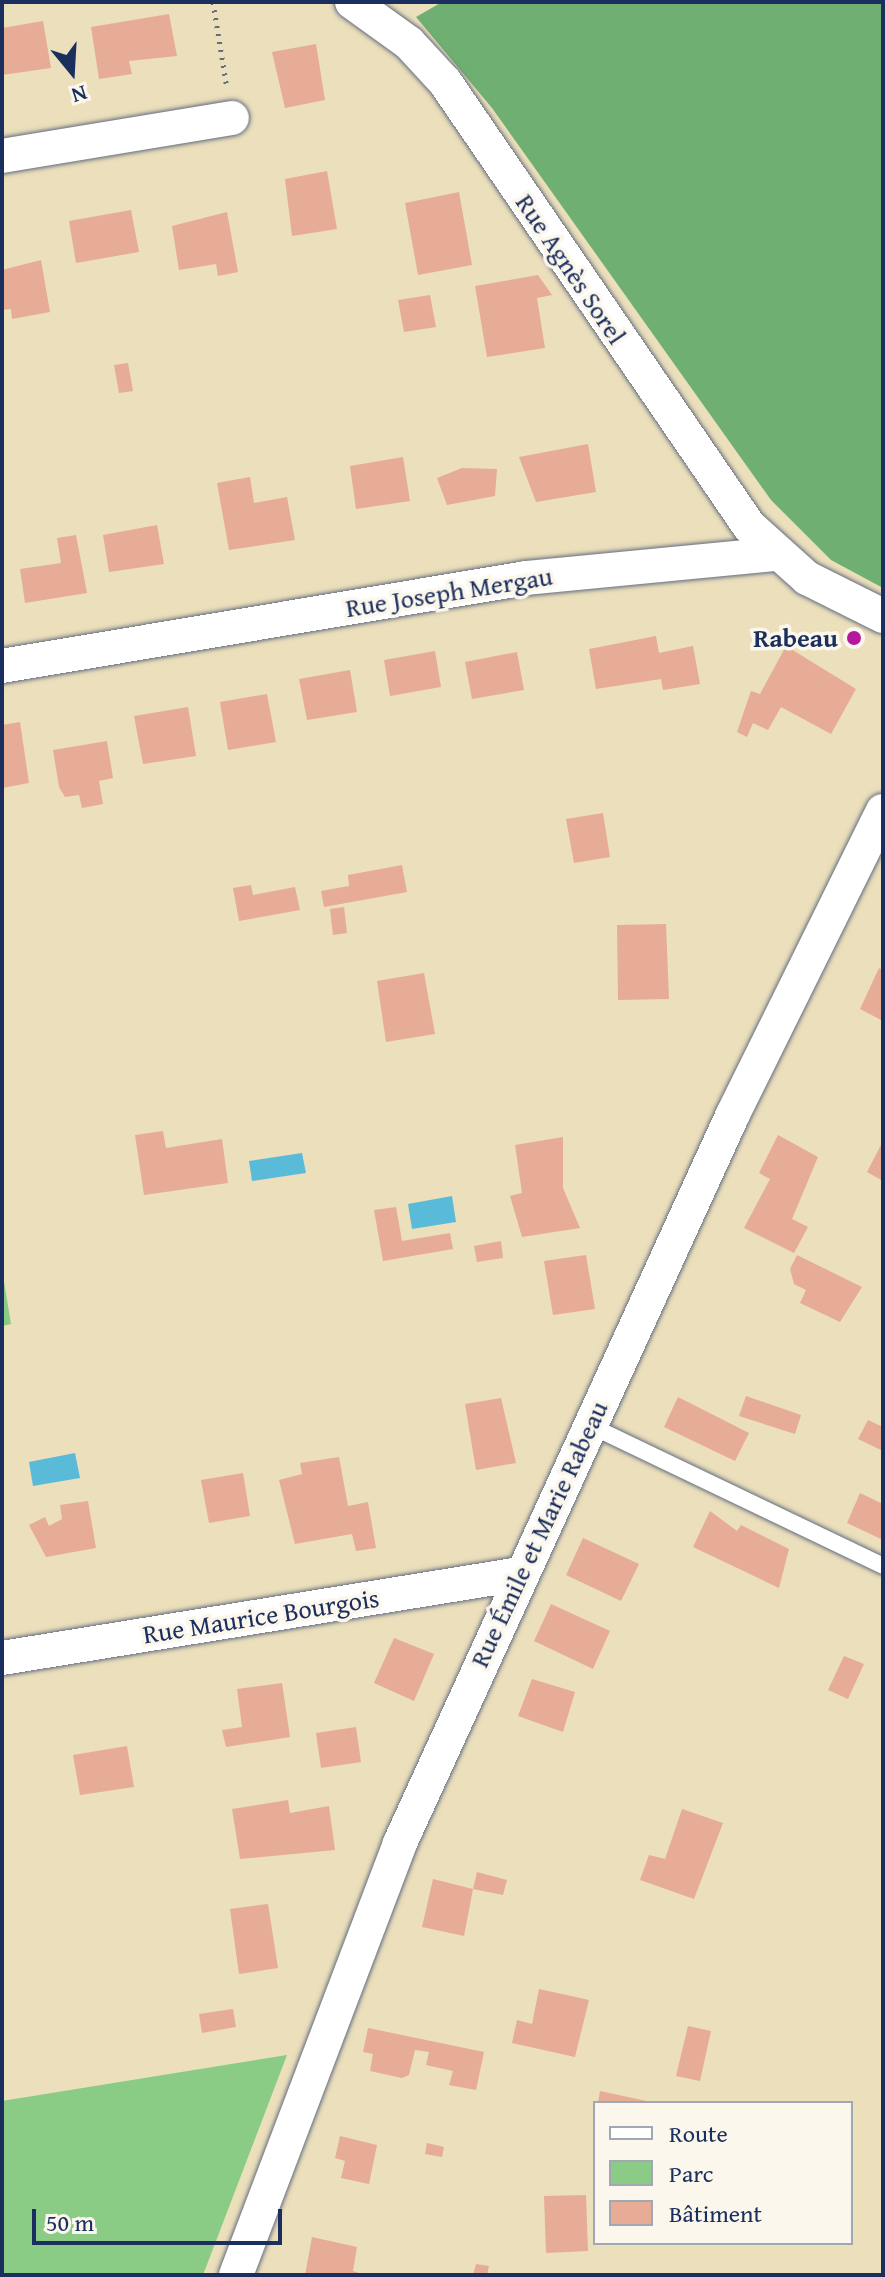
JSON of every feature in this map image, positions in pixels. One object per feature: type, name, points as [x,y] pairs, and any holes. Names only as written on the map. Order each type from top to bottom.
[{"type":"street","name":"Rue Agnès Sorel","points":[[352,2],[409,43],[445,82],[773,554]]},
{"type":"street","points":[[2,156],[232,118]]},
{"type":"street","points":[[773,554],[883,616]]},
{"type":"street","name":"Rue Joseph Mergau","points":[[2,666],[526,578],[773,554]]},
{"type":"street","name":"Rue Émile et Marie Rabeau","points":[[236,2275],[394,1857],[589,1425],[883,811]]},
{"type":"street","name":"Rue Maurice Bourgois","points":[[2,1658],[520,1574]]},
{"type":"lane","points":[[589,1425],[883,1566]]},
{"type":"path","points":[[213,2],[232,118]]},
{"type":"green space","points":[[442,2],[883,2],[883,588],[831,560],[771,500],[492,108],[416,17]]},
{"type":"green space","points":[[2,1270],[11,1324],[2,1326]]},
{"type":"green space","points":[[287,2055],[203,2275],[2,2275],[2,2101]]},
{"type":"water","points":[[302,1153],[306,1173],[252,1181],[249,1161]]},
{"type":"water","points":[[452,1196],[456,1222],[412,1229],[408,1204]]},
{"type":"water","points":[[75,1453],[80,1478],[33,1486],[29,1462]]},
{"type":"building","points":[[169,14],[177,56],[129,61],[132,74],[99,79],[91,27]]},
{"type":"building","points":[[43,21],[51,68],[2,75],[2,28]]},
{"type":"building","points":[[316,44],[325,100],[285,108],[272,52]]},
{"type":"building","points":[[327,171],[337,229],[292,236],[285,179]]},
{"type":"building","points":[[459,192],[472,265],[418,275],[405,203]]},
{"type":"building","points":[[131,210],[139,252],[76,263],[69,221]]},
{"type":"building","points":[[227,212],[238,272],[218,276],[216,264],[179,270],[172,226]]},
{"type":"building","points":[[41,260],[50,312],[12,319],[11,309],[2,310],[2,270]]},
{"type":"building","points":[[538,275],[552,295],[537,298],[545,348],[487,357],[475,286]]},
{"type":"building","points":[[430,295],[436,327],[404,332],[398,300]]},
{"type":"building","points":[[128,363],[133,391],[119,393],[114,365]]},
{"type":"building","points":[[588,444],[596,492],[536,502],[519,457]]},
{"type":"building","points":[[403,457],[410,501],[356,509],[350,466]]},
{"type":"building","points":[[462,468],[497,469],[495,496],[447,505],[437,478]]},
{"type":"building","points":[[250,477],[254,503],[287,497],[295,540],[229,550],[217,483]]},
{"type":"building","points":[[157,525],[164,564],[109,572],[103,535]]},
{"type":"building","points":[[76,535],[87,593],[25,603],[20,569],[61,563],[57,538]]},
{"type":"building","points":[[656,636],[659,653],[693,646],[700,684],[663,690],[661,679],[596,689],[589,649]]},
{"type":"building","points":[[786,646],[856,689],[831,734],[781,707],[768,730],[753,723],[747,737],[737,732],[751,691],[760,694]]},
{"type":"building","points":[[435,651],[441,687],[390,696],[384,660]]},
{"type":"building","points":[[517,652],[524,690],[472,699],[465,662]]},
{"type":"building","points":[[350,670],[357,712],[307,720],[299,679]]},
{"type":"building","points":[[267,694],[276,742],[228,750],[220,702]]},
{"type":"building","points":[[188,707],[196,756],[143,764],[134,716]]},
{"type":"building","points":[[20,722],[29,783],[2,788],[2,725]]},
{"type":"building","points":[[107,741],[113,778],[99,781],[103,804],[82,808],[79,795],[65,797],[59,787],[53,750]]},
{"type":"building","points":[[603,813],[610,857],[574,863],[566,819]]},
{"type":"building","points":[[402,865],[407,892],[324,907],[321,891],[349,886],[348,875]]},
{"type":"building","points":[[251,885],[253,895],[295,887],[300,910],[239,921],[233,888]]},
{"type":"building","points":[[344,907],[347,933],[333,935],[330,909]]},
{"type":"building","points":[[666,924],[669,999],[618,1000],[617,925]]},
{"type":"building","points":[[879,968],[883,970],[883,1021],[860,1009]]},
{"type":"building","points":[[424,973],[435,1034],[386,1042],[377,981]]},
{"type":"building","points":[[163,1131],[166,1148],[222,1139],[228,1183],[144,1195],[135,1135]]},
{"type":"building","points":[[778,1135],[818,1157],[792,1219],[808,1227],[794,1253],[744,1228],[770,1179],[759,1173]]},
{"type":"building","points":[[563,1137],[563,1188],[580,1228],[522,1237],[510,1196],[522,1193],[515,1145]]},
{"type":"building","points":[[883,1141],[883,1181],[867,1172]]},
{"type":"building","points":[[396,1207],[402,1241],[450,1233],[453,1249],[383,1261],[374,1210]]},
{"type":"building","points":[[501,1241],[503,1258],[477,1262],[474,1246]]},
{"type":"building","points":[[586,1255],[595,1309],[553,1315],[544,1261]]},
{"type":"building","points":[[797,1255],[862,1287],[840,1322],[800,1303],[806,1290],[794,1284],[790,1269]]},
{"type":"building","points":[[746,1396],[801,1415],[795,1434],[739,1416]]},
{"type":"building","points":[[678,1397],[749,1433],[735,1461],[664,1427]]},
{"type":"building","points":[[501,1398],[516,1463],[476,1470],[465,1404]]},
{"type":"building","points":[[868,1420],[883,1427],[883,1451],[858,1439]]},
{"type":"building","points":[[339,1457],[348,1506],[368,1502],[376,1548],[356,1551],[352,1534],[295,1544],[279,1480],[302,1474],[300,1463]]},
{"type":"building","points":[[243,1473],[250,1516],[209,1523],[201,1480]]},
{"type":"building","points":[[860,1493],[883,1504],[883,1540],[847,1523]]},
{"type":"building","points":[[88,1501],[96,1548],[46,1557],[29,1525],[45,1517],[49,1526],[62,1519],[60,1505]]},
{"type":"building","points":[[710,1511],[737,1531],[741,1525],[789,1549],[779,1588],[693,1547]]},
{"type":"building","points":[[583,1538],[639,1564],[621,1601],[566,1575]]},
{"type":"building","points":[[551,1604],[610,1631],[593,1669],[534,1641]]},
{"type":"building","points":[[394,1638],[434,1654],[414,1701],[374,1683]]},
{"type":"building","points":[[844,1656],[864,1664],[848,1699],[828,1690]]},
{"type":"building","points":[[532,1679],[575,1692],[563,1732],[518,1716]]},
{"type":"building","points":[[282,1683],[290,1737],[226,1747],[222,1730],[242,1727],[237,1689]]},
{"type":"building","points":[[356,1727],[361,1762],[321,1768],[316,1733]]},
{"type":"building","points":[[127,1746],[134,1787],[80,1795],[73,1755]]},
{"type":"building","points":[[288,1800],[290,1813],[329,1806],[335,1850],[240,1859],[232,1809]]},
{"type":"building","points":[[682,1809],[723,1823],[694,1899],[640,1880],[649,1855],[665,1859]]},
{"type":"building","points":[[477,1872],[507,1880],[503,1895],[473,1889]]},
{"type":"building","points":[[433,1879],[473,1889],[464,1936],[422,1927]]},
{"type":"building","points":[[268,1904],[278,1968],[239,1974],[230,1909]]},
{"type":"building","points":[[539,1989],[589,2000],[575,2057],[512,2043],[517,2020],[532,2024]]},
{"type":"building","points":[[233,2009],[236,2027],[202,2033],[199,2014]]},
{"type":"building","points":[[688,2026],[711,2031],[700,2081],[676,2076]]},
{"type":"building","points":[[368,2028],[484,2052],[476,2090],[449,2085],[453,2071],[426,2065],[429,2052],[415,2050],[409,2075],[402,2078],[370,2071],[373,2054],[363,2052]]},
{"type":"building","points":[[600,2091],[646,2101],[598,2101]]},
{"type":"building","points":[[340,2136],[377,2145],[369,2184],[341,2178],[345,2161],[335,2158]]},
{"type":"building","points":[[427,2143],[444,2147],[442,2157],[425,2154]]},
{"type":"building","points":[[586,2195],[588,2251],[546,2253],[544,2196]]},
{"type":"building","points":[[312,2237],[357,2247],[353,2271],[365,2275],[305,2275]]},
{"type":"building","points":[[476,2264],[489,2266],[487,2275],[473,2275]]},
{"type":"place","name":"Rabeau","points":[[854,638]]}]
